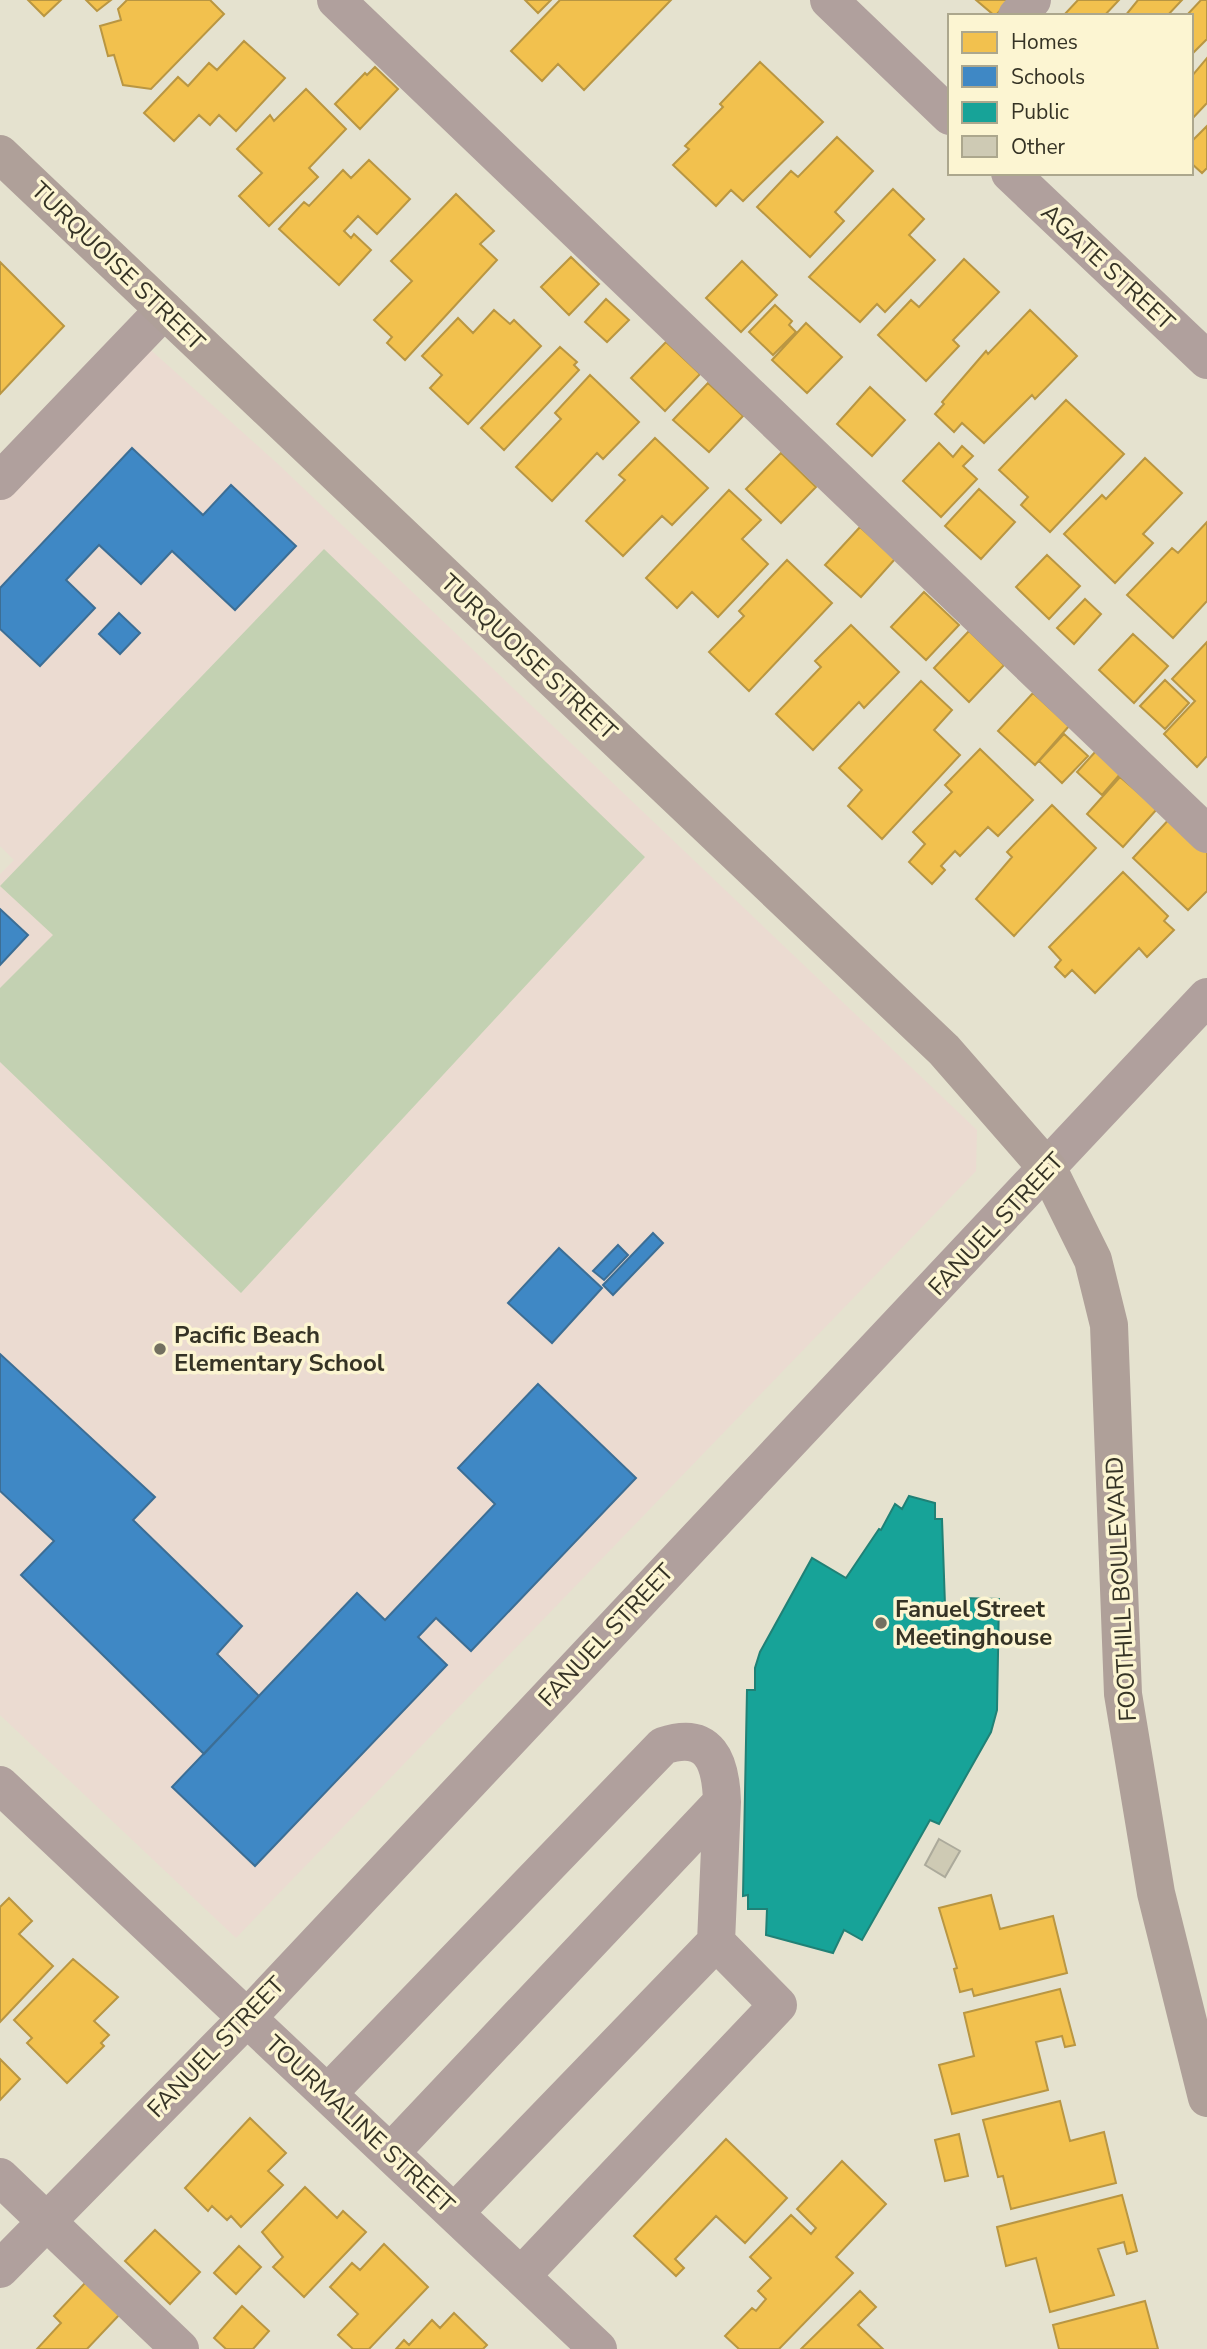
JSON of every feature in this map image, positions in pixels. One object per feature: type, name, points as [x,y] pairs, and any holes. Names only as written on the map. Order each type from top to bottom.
[{"type":"main road","name":"TURQUOISE STREET","points":[[0,154],[944,1050],[1048,1169]]},
{"type":"main road","name":"FOOTHILL BOULEVARD","points":[[1048,1169],[1093,1261],[1109,1325],[1123,1694],[1156,1893],[1207,2098]]},
{"type":"street","points":[[336,0],[1207,834]]},
{"type":"street","points":[[829,0],[946,104]]},
{"type":"street","points":[[1019,14],[1032,0]]},
{"type":"street","name":"AGATE STREET","points":[[1012,175],[1207,360]]},
{"type":"street","points":[[0,481],[164,310]]},
{"type":"street","name":"FANUEL STREET","points":[[0,2269],[247,2018],[1207,997]]},
{"type":"street","points":[[328,2093],[663,1746],[679,1741],[701,1745],[716,1759],[721,1774],[722,1802],[716,1942],[454,2213]]},
{"type":"street","name":"TOURMALINE STREET","points":[[0,1785],[598,2349]]},
{"type":"street","points":[[391,2152],[722,1802]]},
{"type":"street","points":[[521,2276],[778,2005],[716,1942]]},
{"type":"street","points":[[0,2177],[180,2349]]},
{"type":"shaded area","points":[[143,343],[278,464],[977,1130],[976,1171],[236,1938],[0,1715],[0,874],[14,860],[0,846],[0,492]]},
{"type":"green space","points":[[324,549],[645,857],[241,1293],[0,1062],[0,988],[53,935],[0,886]]},
{"type":"building: Homes","points":[[28,0],[61,0],[44,16]]},
{"type":"building: Homes","points":[[86,0],[111,0],[97,11]]},
{"type":"building: Homes","points":[[127,0],[210,0],[224,14],[151,89],[123,85],[114,55],[108,56],[100,26],[121,20],[118,9]]},
{"type":"building: Homes","points":[[525,0],[551,0],[538,13]]},
{"type":"building: Homes","points":[[560,0],[671,0],[584,90],[558,64],[542,81],[511,51]]},
{"type":"building: Homes","points":[[976,0],[1010,0],[997,14],[993,14]]},
{"type":"building: Homes","points":[[1078,0],[1119,0],[1106,14],[1065,14]]},
{"type":"building: Homes","points":[[1138,0],[1182,0],[1169,14],[1127,14]]},
{"type":"building: Homes","points":[[1201,0],[1207,0],[1207,39],[1193,53],[1193,14],[1188,14]]},
{"type":"building: Homes","points":[[244,41],[285,78],[236,131],[219,115],[210,125],[199,115],[174,141],[144,113],[178,77],[188,86],[209,63],[217,70]]},
{"type":"building: Homes","points":[[1207,58],[1207,103],[1193,118],[1193,75]]},
{"type":"building: Homes","points":[[760,62],[823,122],[743,201],[731,190],[716,206],[673,165],[689,149],[685,146],[723,107],[720,104]]},
{"type":"building: Homes","points":[[375,67],[398,89],[360,129],[335,104],[365,73],[367,75]]},
{"type":"building: Homes","points":[[306,89],[346,129],[309,168],[318,177],[269,226],[239,196],[262,173],[237,149],[270,115],[274,121]]},
{"type":"building: Homes","points":[[1207,126],[1207,168],[1202,173],[1193,165],[1193,140]]},
{"type":"building: Homes","points":[[837,137],[873,171],[835,212],[844,221],[810,257],[757,207],[791,171],[798,177]]},
{"type":"building: Homes","points":[[369,160],[410,199],[377,234],[358,216],[344,231],[351,238],[354,234],[371,250],[339,285],[279,229],[304,202],[309,206],[343,170],[351,178]]},
{"type":"building: Homes","points":[[893,189],[924,219],[909,235],[935,260],[885,312],[877,304],[860,322],[809,277]]},
{"type":"building: Homes","points":[[456,194],[494,231],[480,244],[497,260],[405,360],[387,343],[392,337],[374,320],[412,281],[391,261]]},
{"type":"building: Homes","points":[[571,257],[599,284],[569,315],[541,287]]},
{"type":"building: Homes","points":[[964,259],[999,292],[953,340],[959,346],[926,381],[878,335],[911,300],[919,307]]},
{"type":"building: Homes","points":[[742,261],[777,295],[741,332],[706,298]]},
{"type":"building: Homes","points":[[0,262],[64,326],[0,394]]},
{"type":"building: Homes","points":[[606,299],[629,320],[607,342],[585,322]]},
{"type":"building: Homes","points":[[775,305],[792,321],[789,325],[796,332],[773,355],[749,332]]},
{"type":"building: Homes","points":[[494,310],[510,324],[514,320],[541,346],[468,424],[430,388],[442,375],[422,356],[458,318],[473,333]]},
{"type":"building: Homes","points":[[1030,310],[1077,356],[1035,399],[1032,395],[984,443],[962,423],[954,432],[935,414],[944,404],[942,402],[986,351],[988,354]]},
{"type":"building: Homes","points":[[806,323],[842,357],[807,393],[772,360]]},
{"type":"building: Homes","points":[[666,342],[700,374],[665,411],[631,378]]},
{"type":"building: Homes","points":[[560,347],[577,362],[574,365],[579,370],[504,450],[481,428]]},
{"type":"building: Homes","points":[[590,375],[639,422],[603,459],[597,453],[552,501],[516,467],[561,419],[555,413]]},
{"type":"building: Homes","points":[[708,383],[743,416],[709,452],[673,420]]},
{"type":"building: Homes","points":[[870,387],[905,420],[872,456],[837,424]]},
{"type":"building: Homes","points":[[1066,400],[1124,454],[1050,532],[1021,505],[1028,497],[999,470]]},
{"type":"building: Homes","points":[[655,438],[708,488],[672,525],[662,516],[623,556],[586,521],[625,480],[619,475]]},
{"type":"building: Homes","points":[[939,443],[953,457],[962,446],[973,456],[963,466],[977,479],[941,517],[903,481]]},
{"type":"building: Homes","points":[[781,453],[816,487],[781,523],[746,489]]},
{"type":"building: Homes","points":[[1145,458],[1182,493],[1143,534],[1153,543],[1115,583],[1064,534],[1102,495],[1106,499]]},
{"type":"building: Homes","points":[[979,489],[1015,522],[981,559],[945,526]]},
{"type":"building: Homes","points":[[729,490],[761,520],[742,539],[768,564],[718,617],[692,592],[677,608],[646,578]]},
{"type":"building: Homes","points":[[1207,522],[1207,601],[1173,638],[1127,595],[1172,548],[1178,553]]},
{"type":"building: Homes","points":[[860,527],[895,559],[861,597],[825,565]]},
{"type":"building: Homes","points":[[1047,555],[1080,586],[1049,619],[1016,587]]},
{"type":"building: Homes","points":[[787,560],[832,603],[749,691],[709,652],[744,616],[739,611]]},
{"type":"building: Homes","points":[[924,592],[959,625],[926,660],[891,627]]},
{"type":"building: Homes","points":[[1085,599],[1101,614],[1074,644],[1057,628]]},
{"type":"building: Homes","points":[[851,625],[899,672],[864,708],[859,702],[813,750],[776,714],[821,667],[815,661]]},
{"type":"building: Homes","points":[[969,631],[1004,665],[969,702],[934,668]]},
{"type":"building: Homes","points":[[1133,634],[1168,666],[1134,703],[1099,670]]},
{"type":"building: Homes","points":[[1207,642],[1207,756],[1197,767],[1164,734],[1195,701],[1172,679]]},
{"type":"building: Homes","points":[[1165,680],[1189,703],[1165,729],[1140,706]]},
{"type":"building: Homes","points":[[921,681],[952,710],[934,730],[960,755],[882,839],[848,806],[862,790],[839,768]]},
{"type":"building: Homes","points":[[1033,693],[1069,726],[1035,765],[998,731]]},
{"type":"building: Homes","points":[[1064,734],[1088,756],[1062,783],[1039,761]]},
{"type":"building: Homes","points":[[980,749],[1033,800],[998,836],[988,827],[960,856],[955,851],[941,866],[945,870],[932,884],[909,862],[925,844],[913,832],[952,792],[945,785]]},
{"type":"building: Homes","points":[[1096,751],[1121,773],[1102,795],[1077,772]]},
{"type":"building: Homes","points":[[1120,777],[1157,809],[1123,847],[1087,814]]},
{"type":"building: Homes","points":[[1052,805],[1096,848],[1014,936],[976,899],[1012,857],[1007,852]]},
{"type":"building: Homes","points":[[1173,815],[1207,847],[1207,891],[1188,910],[1133,858]]},
{"type":"building: Homes","points":[[1123,872],[1168,916],[1164,921],[1174,930],[1147,957],[1139,948],[1095,993],[1072,970],[1065,977],[1055,967],[1061,960],[1049,947]]},
{"type":"building: Homes","points":[[991,1895],[1000,1929],[1053,1916],[1067,1973],[974,1996],[972,1989],[960,1992],[954,1969],[957,1968],[939,1908]]},
{"type":"building: Homes","points":[[9,1898],[32,1921],[19,1934],[53,1966],[0,2022],[0,1907]]},
{"type":"building: Homes","points":[[73,1959],[118,1997],[94,2021],[109,2035],[101,2043],[104,2046],[67,2083],[27,2043],[32,2038],[14,2020]]},
{"type":"building: Homes","points":[[1060,1989],[1075,2045],[1065,2047],[1062,2036],[1036,2042],[1048,2090],[952,2114],[939,2065],[974,2056],[964,2013]]},
{"type":"building: Homes","points":[[0,2059],[20,2079],[0,2100]]},
{"type":"building: Homes","points":[[1060,2101],[1070,2141],[1104,2132],[1116,2183],[1011,2209],[1003,2176],[998,2177],[983,2120]]},
{"type":"building: Homes","points":[[250,2118],[286,2153],[268,2171],[283,2185],[241,2227],[231,2216],[227,2220],[212,2206],[208,2211],[185,2188]]},
{"type":"building: Homes","points":[[959,2134],[968,2176],[945,2181],[935,2140]]},
{"type":"building: Homes","points":[[726,2139],[787,2198],[745,2243],[716,2216],[675,2259],[684,2268],[676,2276],[634,2236]]},
{"type":"building: Homes","points":[[842,2161],[886,2204],[836,2257],[853,2273],[779,2349],[739,2349],[725,2336],[752,2308],[756,2311],[766,2299],[758,2291],[771,2278],[750,2257],[791,2215],[811,2234],[816,2228],[797,2209]]},
{"type":"building: Homes","points":[[305,2187],[337,2218],[343,2211],[366,2232],[304,2297],[273,2267],[283,2257],[262,2232]]},
{"type":"building: Homes","points":[[1122,2195],[1137,2251],[1127,2254],[1124,2242],[1098,2249],[1114,2295],[1050,2312],[1036,2258],[1006,2266],[997,2227]]},
{"type":"building: Homes","points":[[155,2230],[200,2272],[170,2304],[125,2261]]},
{"type":"building: Homes","points":[[384,2244],[428,2287],[369,2349],[353,2349],[338,2335],[358,2314],[330,2287],[352,2263],[360,2270]]},
{"type":"building: Homes","points":[[239,2246],[261,2267],[236,2294],[214,2273]]},
{"type":"building: Homes","points":[[86,2282],[120,2314],[87,2349],[37,2349],[61,2323],[54,2316]]},
{"type":"building: Homes","points":[[860,2291],[876,2307],[858,2325],[883,2349],[801,2349]]},
{"type":"building: Homes","points":[[1145,2301],[1158,2349],[1059,2349],[1053,2325]]},
{"type":"building: Homes","points":[[242,2306],[269,2331],[253,2349],[226,2349],[214,2338]]},
{"type":"building: Homes","points":[[454,2313],[487,2345],[483,2349],[396,2349],[404,2340],[409,2345],[432,2320],[440,2328]]},
{"type":"building: Schools","points":[[132,448],[203,515],[231,485],[296,546],[235,610],[172,551],[141,584],[99,545],[66,580],[95,608],[40,666],[0,629],[0,588]]},
{"type":"building: Schools","points":[[119,613],[140,633],[120,654],[99,634]]},
{"type":"building: Schools","points":[[0,909],[28,935],[0,965]]},
{"type":"building: Schools","points":[[653,1233],[663,1243],[613,1295],[603,1285]]},
{"type":"building: Schools","points":[[618,1245],[628,1255],[604,1280],[593,1271]]},
{"type":"building: Schools","points":[[559,1248],[602,1288],[552,1343],[508,1303]]},
{"type":"building: Schools","points":[[0,1354],[155,1497],[133,1520],[242,1626],[217,1654],[259,1696],[204,1754],[21,1575],[54,1541],[0,1491]]},
{"type":"building: Schools","points":[[538,1384],[636,1478],[471,1651],[436,1618],[418,1637],[447,1665],[255,1866],[172,1787],[357,1593],[385,1620],[495,1504],[458,1468]]},
{"type":"building: Public","points":[[909,1496],[935,1503],[935,1519],[942,1519],[945,1605],[962,1606],[962,1598],[999,1599],[997,1710],[991,1732],[939,1824],[930,1820],[862,1940],[844,1930],[833,1953],[766,1935],[767,1909],[748,1909],[748,1895],[743,1896],[747,1690],[755,1690],[755,1668],[760,1652],[812,1558],[846,1578],[879,1529],[881,1530],[895,1504],[902,1509]]},
{"type":"building: Other","points":[[939,1839],[960,1851],[945,1877],[925,1865]]},
{"type":"place","name":"Pacific Beach Elementary School","points":[[160,1349]]},
{"type":"place","name":"Fanuel Street Meetinghouse","points":[[881,1623]]}]
